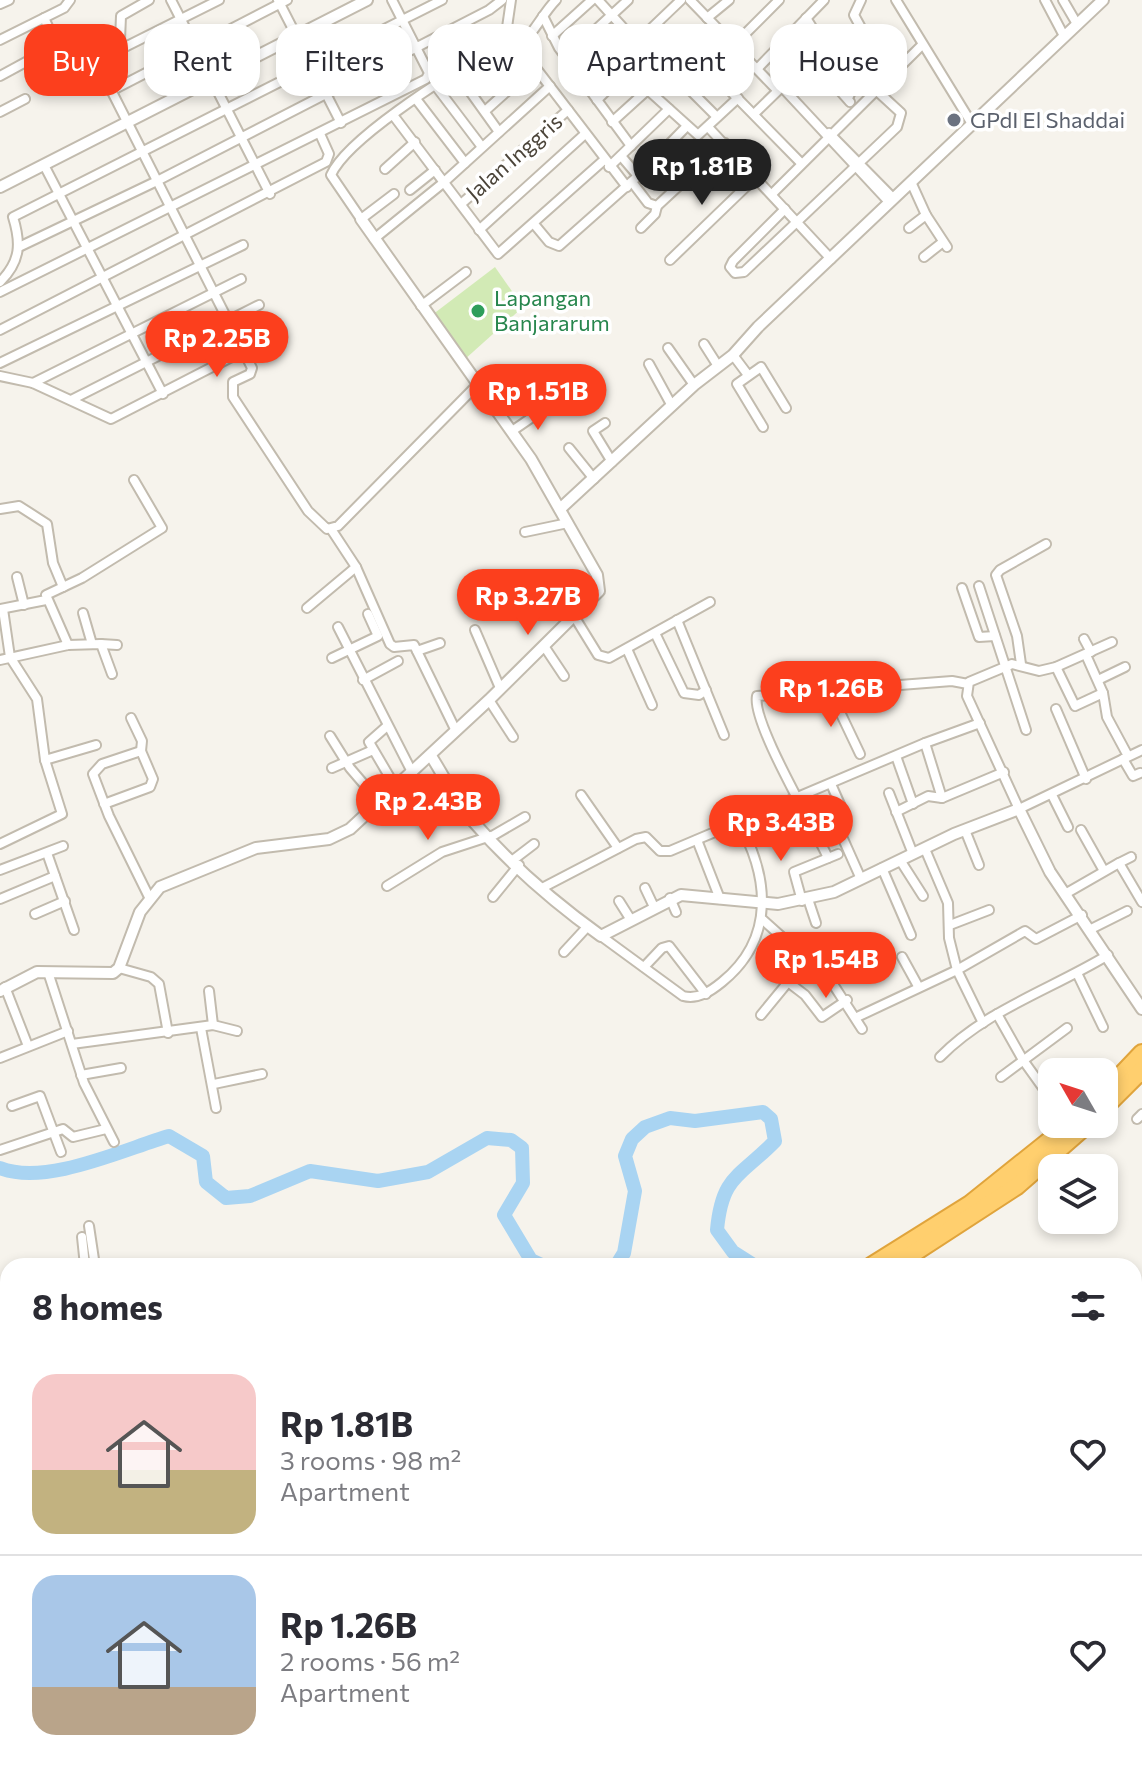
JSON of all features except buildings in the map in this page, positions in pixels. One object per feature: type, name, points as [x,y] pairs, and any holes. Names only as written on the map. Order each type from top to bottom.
[{"type":"highway","points":[[1118,1078],[1142,1053]]},
{"type":"highway","points":[[1118,1094],[1142,1070]]},
{"type":"highway","points":[[891,1258],[992,1188],[1053,1138]]},
{"type":"highway","points":[[892,1258],[1017,1186],[1072,1138]]},
{"type":"street","points":[[0,4],[9,0]]},
{"type":"street","points":[[0,40],[64,8],[70,0]]},
{"type":"street","points":[[120,24],[121,16],[149,0]]},
{"type":"street","points":[[171,0],[185,24]]},
{"type":"street","points":[[128,46],[219,0]]},
{"type":"street","points":[[320,24],[367,0]]},
{"type":"street","points":[[0,292],[257,167],[428,77],[429,73],[392,0]]},
{"type":"street","points":[[395,24],[442,0]]},
{"type":"street","points":[[412,50],[489,10],[502,0]]},
{"type":"street","points":[[507,24],[511,0]]},
{"type":"street","points":[[537,24],[556,0]]},
{"type":"street","points":[[552,36],[592,0]]},
{"type":"street","points":[[598,0],[618,24]]},
{"type":"street","points":[[601,24],[628,0]]},
{"type":"street","points":[[657,24],[681,0]]},
{"type":"street","points":[[690,0],[713,24]]},
{"type":"street","points":[[707,18],[729,0]]},
{"type":"street","points":[[754,25],[779,0]]},
{"type":"street","points":[[757,69],[824,0]]},
{"type":"street","points":[[859,24],[854,15],[861,0]]},
{"type":"street","points":[[896,0],[972,124]]},
{"type":"street","points":[[1045,0],[1064,36]]},
{"type":"street","points":[[1063,0],[1077,24]]},
{"type":"street","points":[[560,509],[694,385],[733,355],[891,200],[1103,0]]},
{"type":"street","points":[[238,24],[282,1],[292,24]]},
{"type":"street","points":[[543,16],[558,46]]},
{"type":"street","points":[[0,76],[57,45],[44,18]]},
{"type":"street","points":[[806,18],[810,24]]},
{"type":"street","points":[[907,59],[922,45]]},
{"type":"street","points":[[754,66],[770,80]]},
{"type":"street","points":[[542,76],[607,164],[632,182]]},
{"type":"street","points":[[0,282],[17,258],[21,246],[13,217],[276,85]]},
{"type":"street","points":[[374,239],[443,183],[550,86]]},
{"type":"street","points":[[28,1046],[2,989],[28,975],[48,972],[100,975],[121,964],[130,936],[149,897],[169,883],[256,848],[334,837],[380,803],[431,756],[597,594],[600,586],[568,523],[512,431],[331,178],[341,160],[393,115],[428,90]]},
{"type":"street","points":[[114,96],[253,370],[233,382],[233,397],[308,511],[331,529],[356,567],[390,644],[394,647],[411,643],[417,651],[456,731]]},
{"type":"street","points":[[0,187],[179,96]]},
{"type":"street","points":[[221,96],[270,194]]},
{"type":"street","points":[[21,246],[325,96]]},
{"type":"street","points":[[328,96],[341,123]]},
{"type":"street","points":[[445,96],[482,147]]},
{"type":"street","points":[[474,96],[499,132]]},
{"type":"street","points":[[485,111],[501,96]]},
{"type":"street","points":[[594,96],[631,146]]},
{"type":"street","points":[[597,100],[601,96]]},
{"type":"street","points":[[612,122],[641,96]]},
{"type":"street","points":[[655,96],[698,135],[738,98]]},
{"type":"street","points":[[694,96],[717,117]]},
{"type":"street","points":[[736,96],[801,163]]},
{"type":"street","points":[[754,114],[771,96]]},
{"type":"street","points":[[787,96],[891,200]]},
{"type":"street","points":[[773,193],[826,134],[870,96]]},
{"type":"street","points":[[785,209],[737,256],[732,270],[738,274],[744,272],[902,119],[901,113],[883,96]]},
{"type":"street","points":[[848,98],[855,110]]},
{"type":"street","points":[[0,112],[25,99]]},
{"type":"street","points":[[416,99],[465,163]]},
{"type":"street","points":[[393,115],[499,254],[607,164],[621,156],[669,109]]},
{"type":"street","name":"Jalan Inggris","points":[[461,204],[568,110]]},
{"type":"street","points":[[534,224],[549,242],[558,247],[632,182],[686,127]]},
{"type":"street","points":[[708,127],[773,193],[831,259]]},
{"type":"street","points":[[0,330],[270,194],[326,162],[329,154],[320,134]]},
{"type":"street","points":[[479,230],[585,134]]},
{"type":"street","points":[[385,169],[415,142]]},
{"type":"street","points":[[641,228],[655,214],[657,206],[725,143]]},
{"type":"street","points":[[621,156],[632,182],[648,203],[657,206]]},
{"type":"street","points":[[44,165],[163,394]]},
{"type":"street","points":[[410,190],[435,170]]},
{"type":"street","points":[[670,260],[756,177]]},
{"type":"street","points":[[911,182],[926,215],[945,244],[924,257]]},
{"type":"street","points":[[361,219],[394,194]]},
{"type":"street","points":[[909,228],[926,215]]},
{"type":"street","points":[[0,363],[243,245]]},
{"type":"street","points":[[421,306],[466,272]]},
{"type":"street","points":[[33,383],[241,279]]},
{"type":"street","points":[[71,400],[259,305]]},
{"type":"street","points":[[0,376],[33,383],[109,419],[282,331]]},
{"type":"street","points":[[704,344],[718,366]]},
{"type":"street","points":[[668,348],[694,385]]},
{"type":"street","points":[[733,355],[748,375]]},
{"type":"street","points":[[649,364],[672,406]]},
{"type":"street","points":[[763,427],[737,384],[761,367],[786,408]]},
{"type":"street","points":[[331,529],[479,383]]},
{"type":"street","points":[[512,431],[547,407]]},
{"type":"street","points":[[605,423],[593,431],[612,462]]},
{"type":"street","points":[[569,448],[594,479]]},
{"type":"street","points":[[68,645],[46,595],[108,562],[162,528],[134,480]]},
{"type":"street","points":[[0,509],[19,506],[45,520],[51,536],[53,563],[63,587]]},
{"type":"street","points":[[525,532],[568,523]]},
{"type":"street","points":[[1021,664],[1017,636],[996,575],[1046,544]]},
{"type":"street","points":[[307,608],[356,567]]},
{"type":"street","points":[[17,577],[24,605]]},
{"type":"street","points":[[979,586],[1026,730]]},
{"type":"street","points":[[962,588],[979,637],[995,636]]},
{"type":"street","points":[[0,844],[62,814],[45,760],[37,699],[5,658],[1,609],[46,600]]},
{"type":"street","points":[[574,616],[600,656],[609,658],[710,602]]},
{"type":"street","points":[[83,613],[112,674]]},
{"type":"street","points":[[332,658],[378,636],[368,614]]},
{"type":"street","points":[[677,620],[724,735]]},
{"type":"street","points":[[338,627],[386,727],[412,772]]},
{"type":"street","points":[[475,630],[500,688]]},
{"type":"street","points":[[655,633],[684,693],[699,695],[706,690]]},
{"type":"street","points":[[1084,639],[1103,693],[1107,717],[1133,776],[1140,773]]},
{"type":"street","points":[[816,923],[794,872],[833,856],[798,797],[758,712],[757,696],[952,681],[968,684],[1006,666],[1021,664],[1036,671],[1056,667],[1112,642]]},
{"type":"street","points":[[417,651],[440,643]]},
{"type":"street","points":[[5,658],[68,645],[117,645]]},
{"type":"street","points":[[544,646],[564,676]]},
{"type":"street","points":[[627,649],[652,705]]},
{"type":"street","points":[[363,680],[398,661]]},
{"type":"street","points":[[1056,667],[1075,706],[1103,693]]},
{"type":"street","points":[[1098,680],[1125,667]]},
{"type":"street","points":[[968,684],[967,696],[1050,872],[1138,992],[1142,1009]]},
{"type":"street","points":[[830,691],[860,754]]},
{"type":"street","points":[[489,700],[513,737]]},
{"type":"street","points":[[1056,709],[1086,779]]},
{"type":"street","points":[[107,810],[150,787],[153,779],[141,751],[142,741],[131,718]]},
{"type":"street","points":[[542,888],[644,837],[666,852],[925,743],[980,723]]},
{"type":"street","points":[[386,727],[369,742],[396,788]]},
{"type":"street","points":[[330,736],[380,803]]},
{"type":"street","points":[[925,743],[942,798]]},
{"type":"street","points":[[45,760],[96,745]]},
{"type":"street","points":[[332,768],[348,764],[373,750]]},
{"type":"street","points":[[601,936],[670,898],[685,895],[764,903],[805,900],[861,879],[965,830],[1052,795],[1142,750]]},
{"type":"street","points":[[141,751],[95,769],[93,776],[149,897]]},
{"type":"street","points":[[431,756],[459,802],[488,836],[542,888],[683,996],[706,994],[740,963],[763,920],[764,903],[755,854],[738,821]]},
{"type":"street","points":[[896,756],[913,804]]},
{"type":"street","points":[[896,812],[928,796],[942,798],[1004,772]]},
{"type":"street","points":[[831,784],[846,818]]},
{"type":"street","points":[[889,793],[913,854]]},
{"type":"street","points":[[581,795],[618,848]]},
{"type":"street","points":[[1052,795],[1068,827]]},
{"type":"street","points":[[387,886],[442,852],[488,836],[525,817]]},
{"type":"street","points":[[965,830],[979,865]]},
{"type":"street","points":[[1081,830],[1104,871]]},
{"type":"street","points":[[840,832],[861,879]]},
{"type":"street","points":[[697,840],[720,899]]},
{"type":"street","points":[[493,897],[516,863],[534,844]]},
{"type":"street","points":[[0,870],[63,846]]},
{"type":"street","points":[[925,849],[946,897],[949,938],[957,970],[983,1023]]},
{"type":"street","points":[[47,853],[74,930]]},
{"type":"street","points":[[1065,894],[1131,857]]},
{"type":"street","points":[[900,860],[923,896]]},
{"type":"street","points":[[1119,863],[1142,902]]},
{"type":"street","points":[[882,868],[911,935]]},
{"type":"street","points":[[0,899],[55,876]]},
{"type":"street","points":[[645,888],[654,907]]},
{"type":"street","points":[[670,898],[676,912]]},
{"type":"street","points":[[35,914],[65,901]]},
{"type":"street","points":[[619,901],[631,920]]},
{"type":"street","points":[[950,925],[989,910]]},
{"type":"street","points":[[1091,929],[1127,911]]},
{"type":"street","points":[[857,1017],[957,970],[1025,931],[1036,939],[1082,915]]},
{"type":"street","points":[[763,920],[847,1000],[862,1029]]},
{"type":"street","points":[[564,952],[588,926]]},
{"type":"street","points":[[644,967],[662,948],[669,946],[706,994]]},
{"type":"street","points":[[761,1015],[788,982],[824,947]]},
{"type":"street","points":[[940,1057],[997,1014],[1108,955]]},
{"type":"street","points":[[902,957],[918,986]]},
{"type":"street","points":[[121,964],[151,977],[159,984],[168,1033]]},
{"type":"street","points":[[48,972],[81,1075],[114,1142]]},
{"type":"street","points":[[1077,973],[1103,1027]]},
{"type":"street","points":[[788,982],[805,995],[822,1017],[847,1000]]},
{"type":"street","points":[[209,991],[213,1025]]},
{"type":"street","points":[[997,1014],[1038,1081]]},
{"type":"street","points":[[72,1044],[213,1025],[237,1031]]},
{"type":"street","points":[[201,1028],[214,1084],[216,1108]]},
{"type":"street","points":[[1001,1077],[1067,1028]]},
{"type":"street","points":[[0,1058],[68,1031]]},
{"type":"street","points":[[81,1075],[121,1068]]},
{"type":"street","points":[[214,1084],[262,1074]]},
{"type":"street","points":[[12,1106],[40,1096],[61,1152]]},
{"type":"street","points":[[0,1150],[63,1129],[73,1137],[106,1129]]},
{"type":"street","points":[[89,1226],[94,1258]]},
{"type":"street","points":[[82,1237],[84,1258]]},
{"type":"green space","name":"Lapangan Banjararum","points":[[495,267],[523,307],[464,360],[432,315]]},
{"type":"waterway","points":[[621,1258],[635,1191],[625,1156],[632,1139],[645,1127],[670,1118],[695,1121],[763,1112],[771,1119],[775,1141],[735,1178],[728,1187],[719,1212],[717,1230],[733,1252],[742,1258]]},
{"type":"waterway","points":[[0,1168],[39,1173],[61,1169],[169,1136],[203,1156],[206,1182],[226,1198],[250,1196],[310,1171],[378,1181],[428,1172],[487,1138],[511,1140],[522,1148],[523,1183],[504,1215],[530,1258]]},
{"type":"place","name":"GPdI El Shaddai","points":[[954,120]]},
{"type":"place","name":"Lapangan Banjararum","points":[[478,311]]}]
